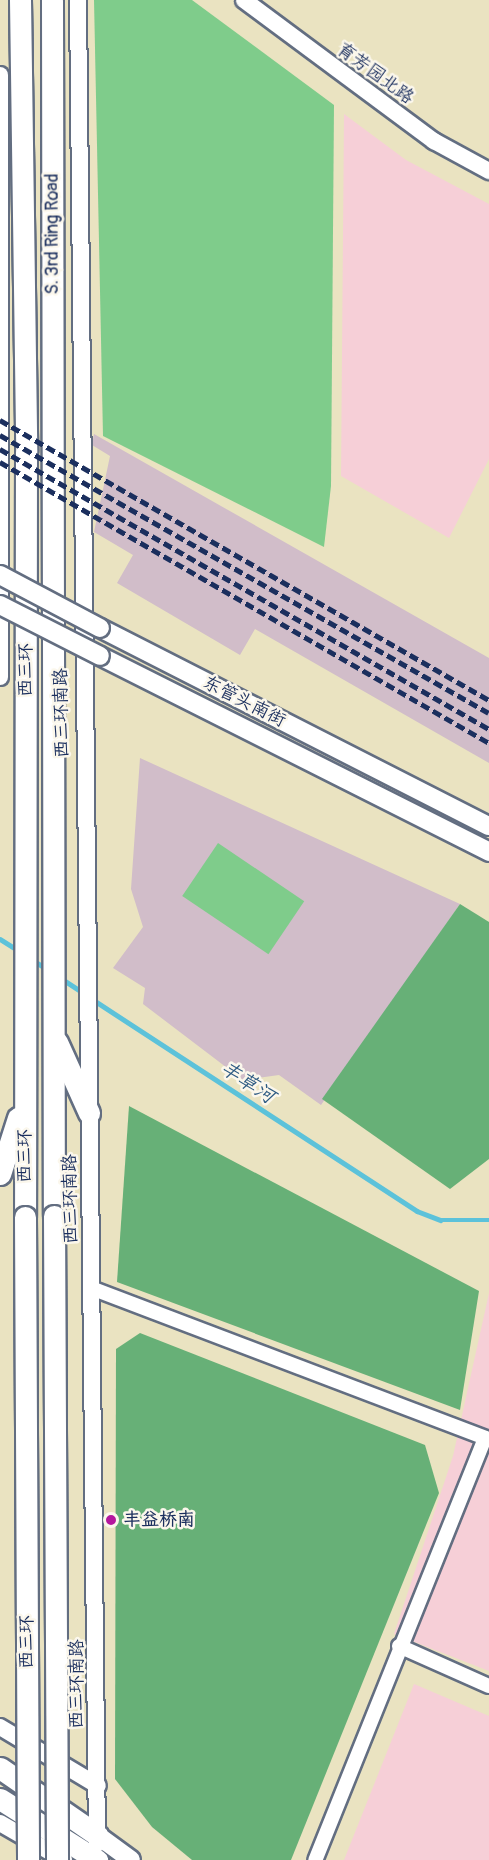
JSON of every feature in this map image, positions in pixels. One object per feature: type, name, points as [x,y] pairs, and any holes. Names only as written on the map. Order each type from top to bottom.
[{"type":"main road","name":"S. 3rd Ring Road","points":[[20,0],[26,452]]},
{"type":"main road","name":"S. 3rd Ring Road","points":[[52,0],[54,468]]},
{"type":"main road","name":"西三环","points":[[26,452],[25,1217],[28,1860]]},
{"type":"main road","name":"西三环","points":[[54,468],[55,953],[53,981],[57,1860]]},
{"type":"main road","name":"东管头南街","points":[[0,575],[489,826]]},
{"type":"main road","name":"东管头南街","points":[[0,605],[489,852]]},
{"type":"main road","points":[[54,1036],[89,1113]]},
{"type":"main road","points":[[0,1174],[25,1097]]},
{"type":"main road","points":[[0,1768],[131,1860]]},
{"type":"main road","points":[[0,1799],[98,1860]]},
{"type":"street","name":"西三环南路","points":[[78,0],[84,1001],[89,1113],[92,1288],[98,1860]]},
{"type":"street","name":"育芳园北路","points":[[244,0],[434,141],[489,171]]},
{"type":"street","points":[[0,75],[3,374],[0,677]]},
{"type":"street","points":[[92,1288],[485,1438],[399,1646],[315,1860]]},
{"type":"street","points":[[399,1646],[489,1686]]},
{"type":"street","points":[[0,1727],[98,1786]]},
{"type":"street","points":[[0,1823],[65,1860]]},
{"type":"shaded area","points":[[344,114],[406,160],[489,204],[489,459],[449,538],[341,476]]},
{"type":"shaded area","points":[[94,434],[489,658],[489,763],[255,629],[240,655],[117,583],[133,555],[94,532],[110,456],[92,445]]},
{"type":"shaded area","points":[[140,758],[460,904],[321,1105],[279,1075],[243,1080],[143,1004],[145,988],[113,968],[143,927],[131,889]]},
{"type":"shaded area","points":[[489,1293],[489,1671],[394,1634],[453,1456]]},
{"type":"shaded area","points":[[414,1684],[489,1716],[489,1860],[344,1860]]},
{"type":"green space","points":[[94,0],[192,0],[334,105],[331,486],[324,547],[103,436]]},
{"type":"green space","points":[[218,843],[304,901],[268,954],[182,896]]},
{"type":"green space","points":[[460,904],[489,922],[489,1159],[450,1189],[322,1099]]},
{"type":"green space","points":[[129,1106],[479,1291],[460,1410],[117,1282]]},
{"type":"green space","points":[[140,1333],[425,1445],[439,1493],[291,1860],[192,1860],[152,1827],[115,1779],[116,1349]]},
{"type":"waterway","name":"丰草河","points":[[0,939],[19,951]]},
{"type":"waterway","name":"丰草河","points":[[31,959],[47,969]]},
{"type":"waterway","name":"丰草河","points":[[59,977],[85,994]]},
{"type":"waterway","name":"丰草河","points":[[92,999],[417,1211],[440,1220],[489,1220]]},
{"type":"railway","points":[[0,420],[489,700]]},
{"type":"railway","points":[[0,435],[489,713]]},
{"type":"railway","points":[[0,449],[489,729]]},
{"type":"railway","points":[[0,462],[489,743]]},
{"type":"place","name":"丰益桥南","points":[[111,1520]]}]
